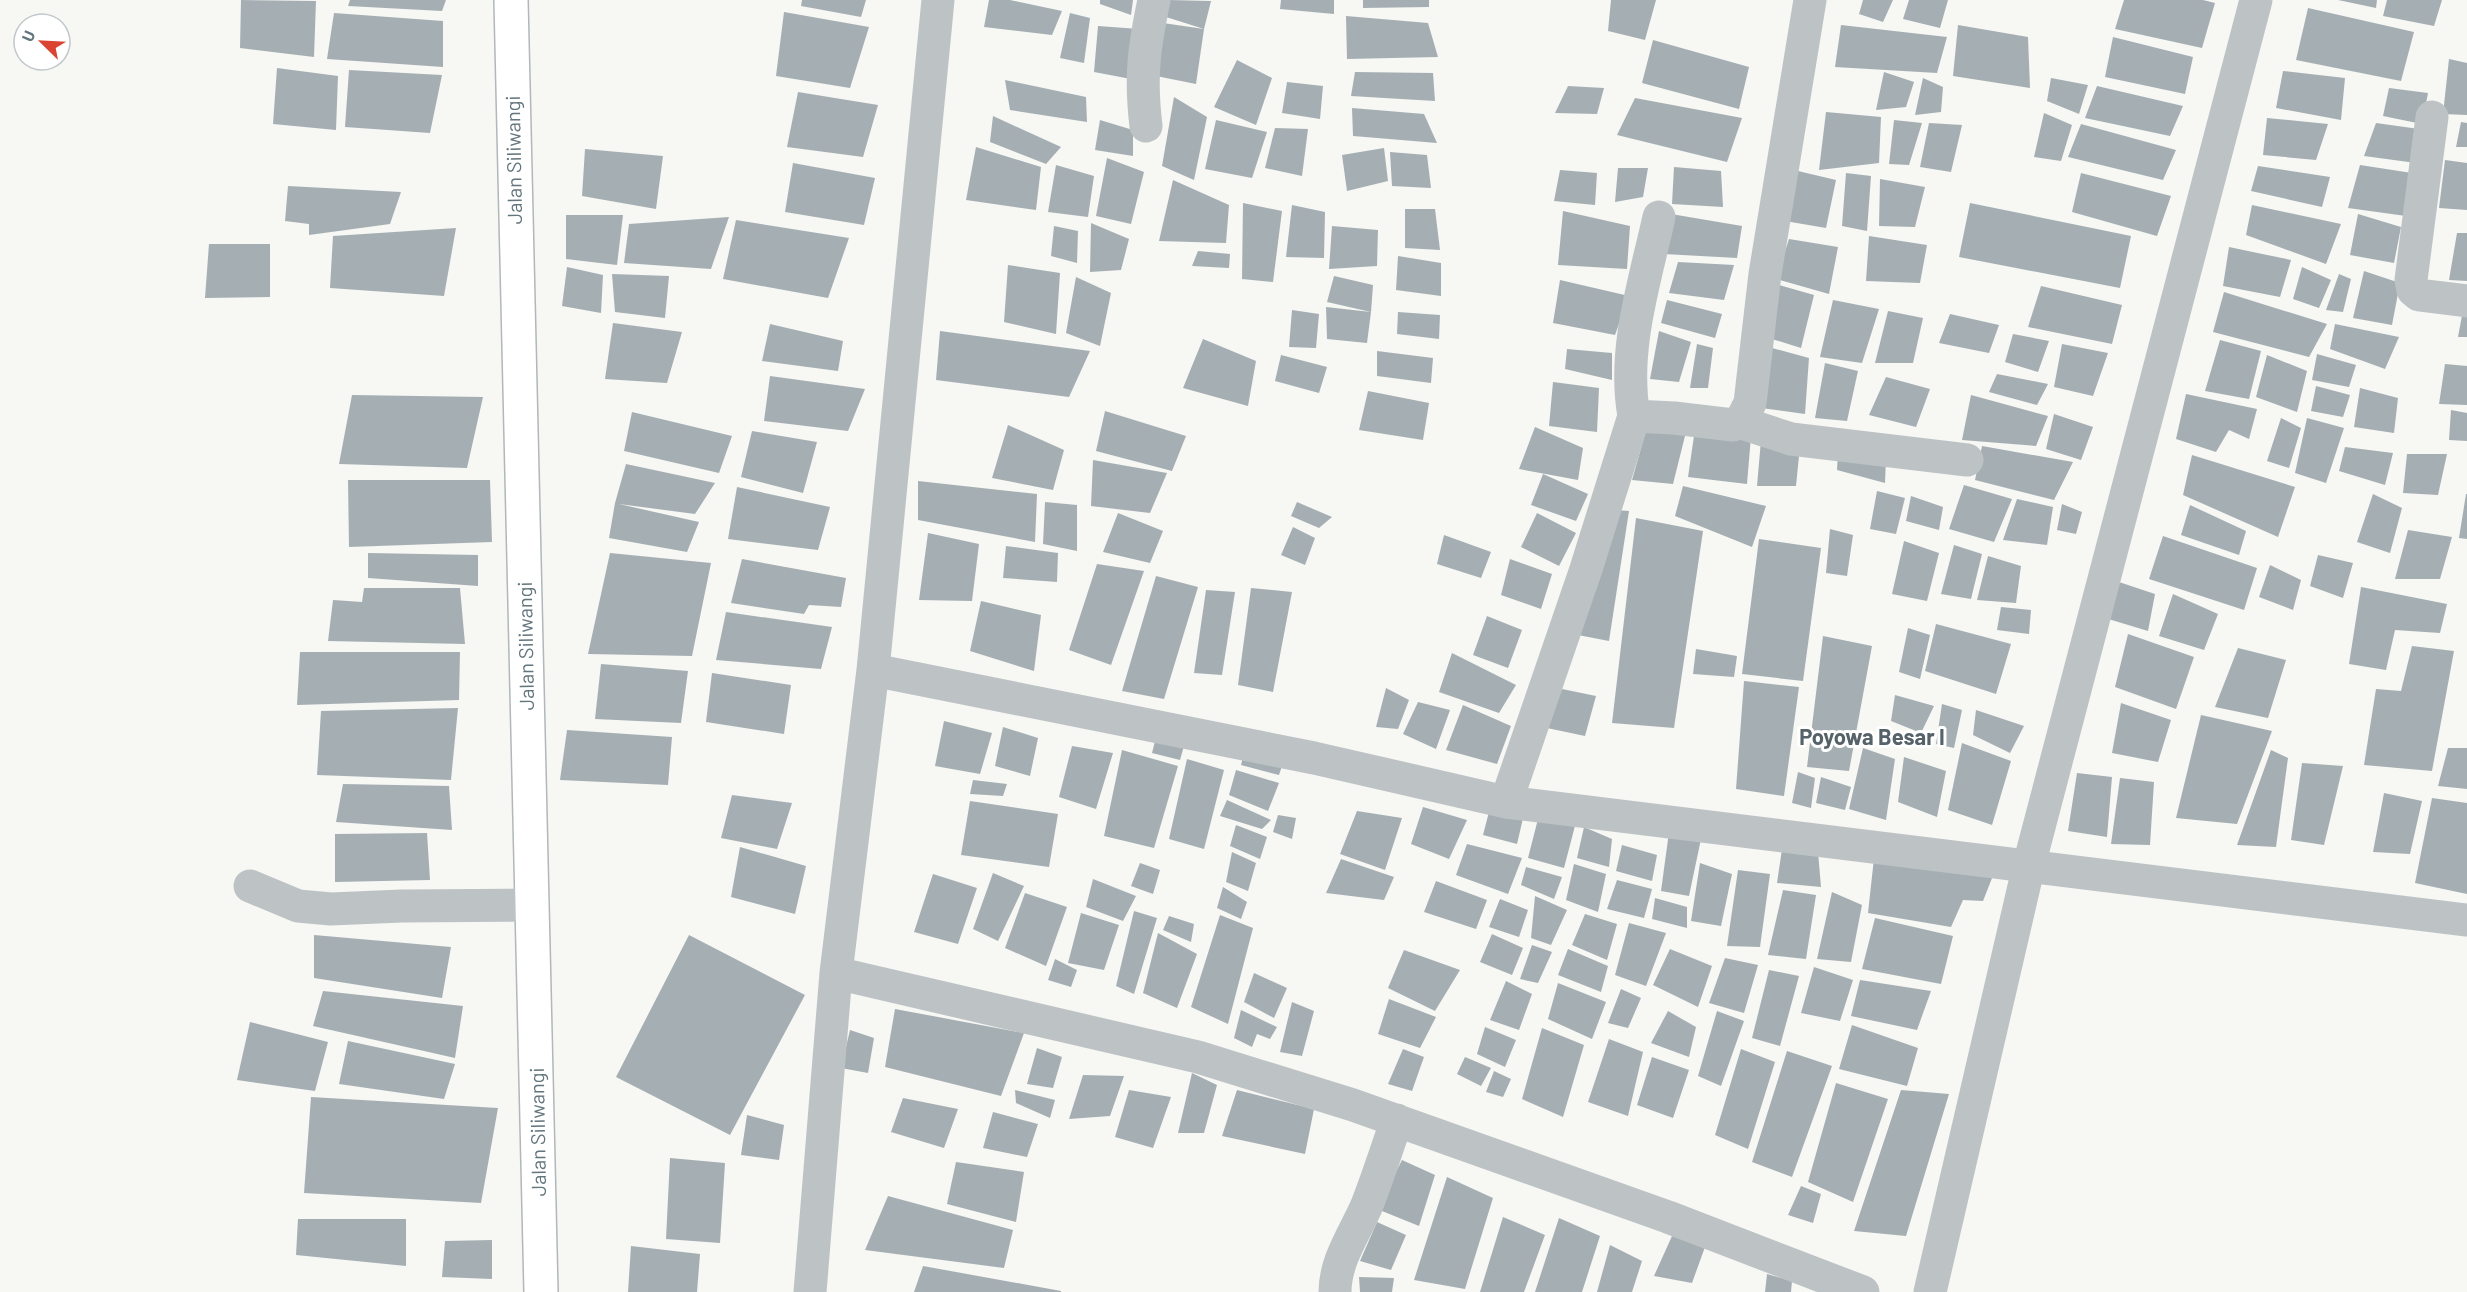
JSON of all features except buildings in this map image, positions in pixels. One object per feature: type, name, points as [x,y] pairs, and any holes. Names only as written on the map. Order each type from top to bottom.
[{"type":"main road","name":"Jalan Siliwangi","points":[[511,0],[542,1292]]},
{"type":"street","points":[[810,1292],[836,973],[873,670],[938,0]]},
{"type":"street","points":[[1146,126],[1142,92],[1143,52],[1154,0]]},
{"type":"street","points":[[1634,416],[1733,425],[1739,422],[1746,413],[1752,397],[1765,274],[1810,0]]},
{"type":"street","points":[[1930,1292],[2029,865],[2256,0]]},
{"type":"street","points":[[2432,117],[2411,280],[2413,290],[2419,295],[2467,301]]},
{"type":"street","points":[[1506,802],[1586,569],[1634,416],[1631,375],[1634,328],[1659,217]]},
{"type":"street","points":[[1739,422],[1791,439],[1967,460]]},
{"type":"street","points":[[873,670],[1329,762],[1506,802],[2467,920]]},
{"type":"street","points":[[250,886],[298,906],[331,909],[532,905]]},
{"type":"street","points":[[836,973],[1198,1057],[1340,1101],[1668,1217],[1863,1292]]},
{"type":"street","points":[[1335,1292],[1335,1283],[1347,1244],[1366,1206],[1397,1120]]},
{"type":"district","name":"Poyowa Besar I","points":[[1872,737]]}]
